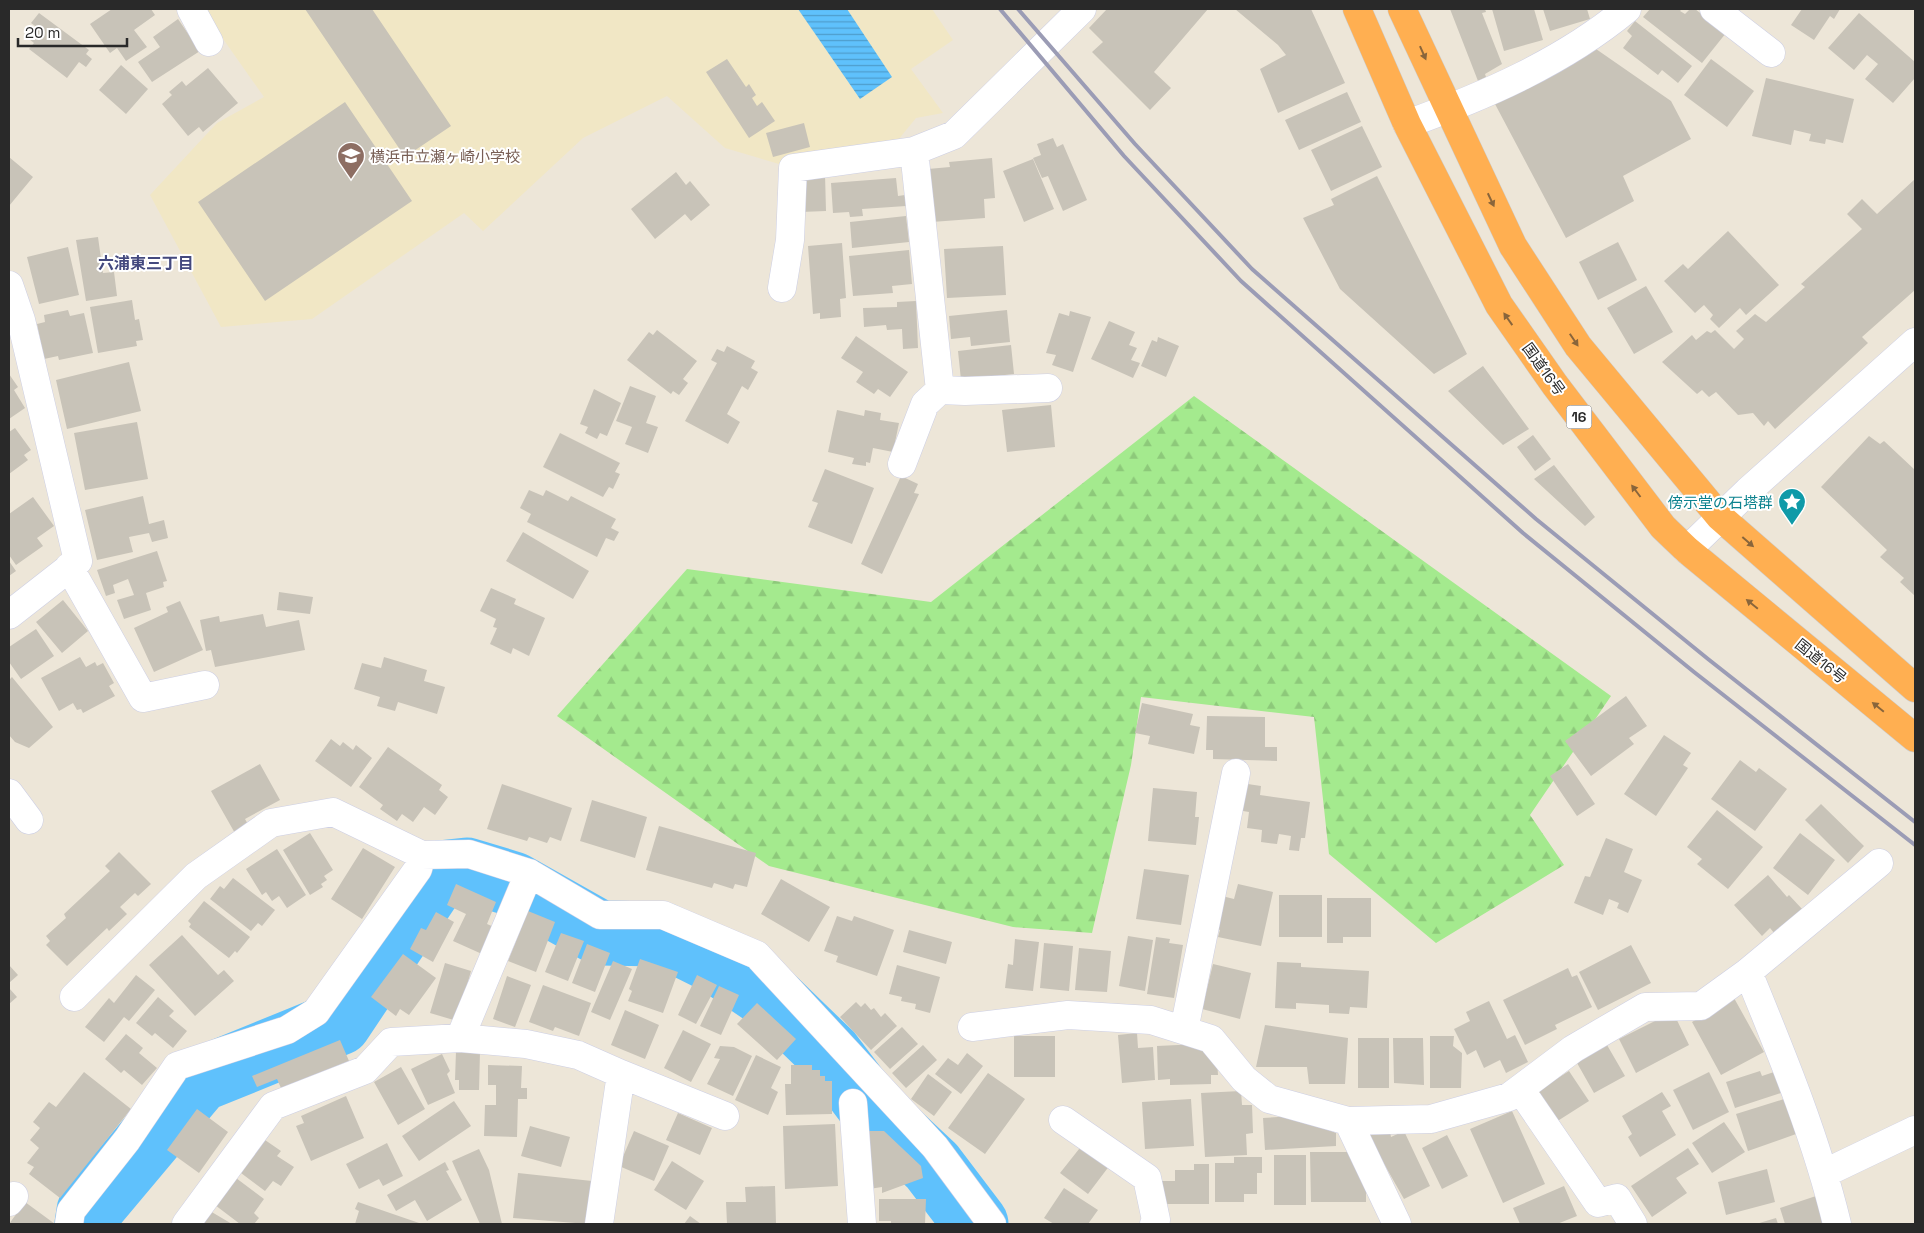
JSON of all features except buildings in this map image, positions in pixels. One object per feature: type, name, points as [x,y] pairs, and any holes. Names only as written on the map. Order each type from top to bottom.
[{"type":"highway","name":"国道16号","points":[[1357,9],[1407,124],[1499,305],[1555,385],[1663,527],[1687,550],[1915,738]]},
{"type":"highway","points":[[1402,9],[1513,246],[1578,346],[1720,517],[1915,688]]},
{"type":"street","points":[[191,9],[208,42]]},
{"type":"street","points":[[782,288],[790,240],[793,168],[914,152],[954,135],[1082,9]]},
{"type":"street","points":[[1407,124],[1477,98],[1549,61],[1603,29],[1627,9]]},
{"type":"street","points":[[1714,9],[1772,52]]},
{"type":"street","points":[[914,152],[940,390]]},
{"type":"street","points":[[9,284],[15,324],[78,561],[9,615]]},
{"type":"street","points":[[1687,550],[1720,517],[1915,342]]},
{"type":"street","points":[[902,464],[925,404],[940,390],[1048,388]]},
{"type":"street","points":[[69,567],[143,698],[205,684]]},
{"type":"street","points":[[1184,1030],[1236,773]]},
{"type":"street","points":[[9,793],[29,820]]},
{"type":"street","points":[[74,997],[196,876],[271,823],[333,812],[422,855],[469,854],[529,874],[600,915],[663,915],[757,955],[935,1147],[992,1224]]},
{"type":"street","points":[[69,1224],[71,1212],[127,1140],[177,1066],[287,1030],[316,1012],[418,869],[422,855]]},
{"type":"street","points":[[972,1027],[1068,1015],[1150,1020],[1211,1040],[1244,1079],[1269,1099],[1348,1121],[1431,1119],[1509,1097],[1573,1048],[1645,1008],[1701,1006],[1748,972],[1879,863]]},
{"type":"street","points":[[460,1038],[529,874]]},
{"type":"street","points":[[1748,972],[1788,1070],[1825,1174],[1838,1224]]},
{"type":"street","points":[[186,1224],[273,1106],[365,1070],[391,1042],[460,1038],[526,1044],[578,1055],[725,1116]]},
{"type":"street","points":[[600,1224],[621,1074]]},
{"type":"street","points":[[1520,1089],[1598,1203],[1617,1198],[1633,1224]]},
{"type":"street","points":[[853,1103],[862,1224]]},
{"type":"street","points":[[1064,1120],[1147,1178],[1156,1220],[1154,1224]]},
{"type":"street","points":[[1348,1121],[1397,1224]]},
{"type":"street","points":[[1825,1174],[1915,1130]]},
{"type":"shaded area","name":"横浜市立瀬ヶ崎小学校","points":[[202,9],[932,9],[953,40],[911,69],[943,113],[916,118],[894,145],[779,164],[725,148],[667,96],[583,138],[483,231],[464,213],[312,319],[221,327],[150,195],[217,123],[264,97]]},
{"type":"green space","points":[[1194,396],[1611,696],[1530,815],[1564,865],[1436,943],[1329,854],[1314,717],[1141,697],[1131,765],[1092,933],[1013,927],[769,866],[557,716],[687,569],[931,602]]},
{"type":"water","points":[[798,9],[847,9],[892,77],[860,99]]},
{"type":"waterway","points":[[87,1224],[89,1211],[199,1080],[339,1023],[439,873],[467,870],[513,884],[600,933],[661,934],[719,963],[775,1001],[830,1054],[873,1111],[932,1166],[976,1224]]},
{"type":"railway","points":[[1000,9],[1124,156],[1241,281],[1523,533],[1694,672],[1915,845]]},
{"type":"railway","points":[[1018,9],[1135,144],[1252,269],[1536,519],[1708,659],[1915,822]]},
{"type":"place","name":"横浜市立瀬ヶ崎小学校","points":[[351,180]]},
{"type":"place","name":"傍示堂の石塔群","points":[[1792,526]]},
{"type":"district","name":"六浦東三丁目","points":[[146,263]]}]
